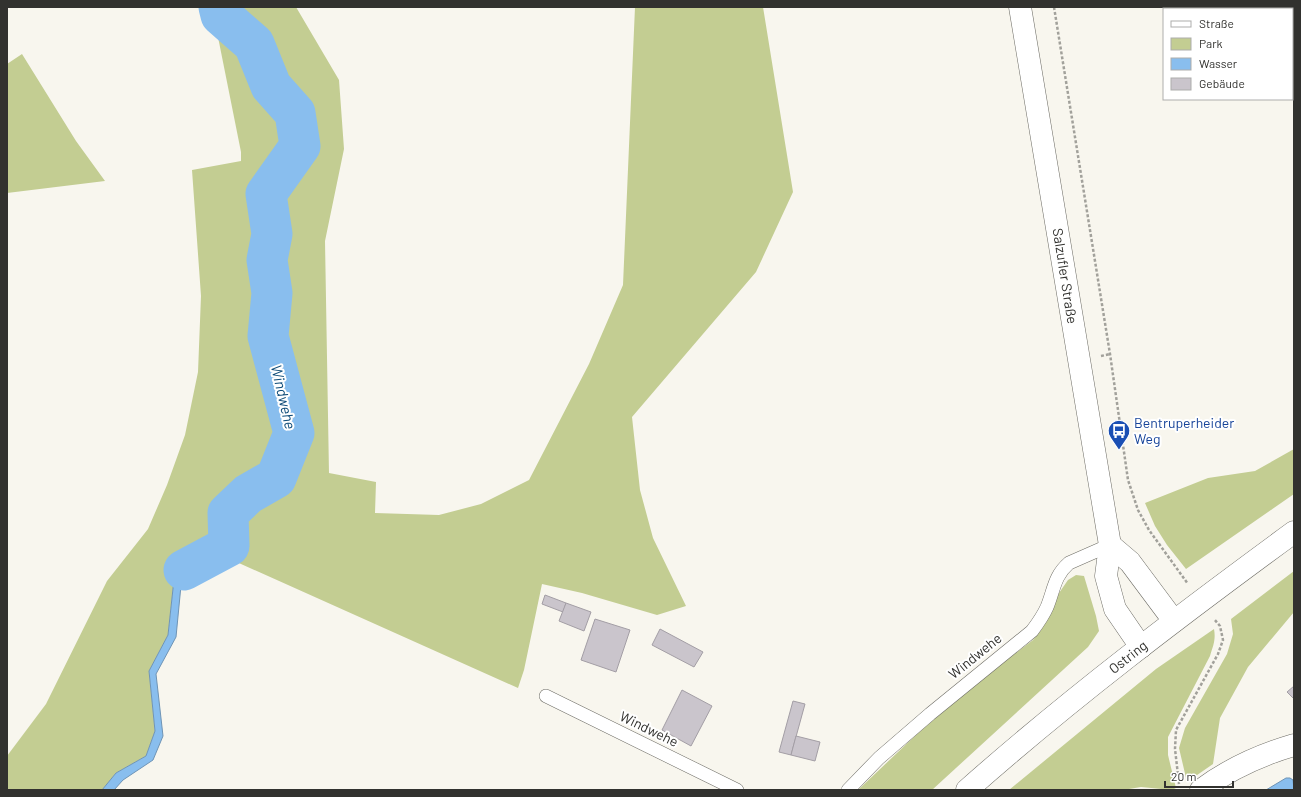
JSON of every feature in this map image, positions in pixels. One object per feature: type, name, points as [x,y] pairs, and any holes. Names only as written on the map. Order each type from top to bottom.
[{"type":"main road","name":"Salzufler Straße","points":[[1020,7],[1110,545],[1106,576],[1115,609],[1141,647]]},
{"type":"main road","name":"Ostring","points":[[967,790],[1024,740],[1141,647],[1294,532]]},
{"type":"main road","points":[[1110,545],[1130,562],[1174,621]]},
{"type":"main road","points":[[1201,790],[1227,772],[1251,760],[1294,745]]},
{"type":"lane","name":"Windwehe","points":[[848,790],[879,758],[930,714],[1032,631],[1040,621],[1057,577],[1064,568],[1069,564],[1110,545]]},
{"type":"lane","name":"Windwehe","points":[[546,696],[737,790]]},
{"type":"path","points":[[1054,7],[1110,354],[1128,480],[1143,520],[1175,568]]},
{"type":"path","points":[[1181,790],[1175,749],[1176,730],[1218,654],[1222,640],[1220,626]]},
{"type":"green space","points":[[210,7],[296,7],[339,80],[344,149],[325,241],[329,473],[376,482],[375,513],[439,515],[481,504],[529,480],[589,364],[623,285],[635,7],[763,7],[793,192],[756,272],[632,417],[640,490],[653,538],[686,606],[657,615],[582,593],[542,584],[524,670],[518,688],[221,555],[241,544],[224,538],[175,570],[168,635],[149,671],[155,731],[146,756],[116,773],[102,790],[7,790],[7,756],[46,704],[107,581],[148,529],[167,485],[185,435],[198,372],[201,296],[192,170],[241,161],[241,152],[215,22]]},
{"type":"green space","points":[[22,54],[76,141],[105,181],[7,193],[7,64]]},
{"type":"green space","points":[[1294,449],[1294,494],[1186,569],[1167,545],[1155,526],[1145,503],[1208,478],[1255,471]]},
{"type":"green space","points":[[1294,571],[1294,612],[1248,667],[1220,718],[1213,764],[1187,782],[1179,748],[1185,728],[1227,654],[1233,634],[1231,619]]},
{"type":"green space","points":[[1076,575],[1084,576],[1099,631],[1088,647],[932,790],[858,790],[917,734],[984,677],[1033,640],[1041,630],[1059,593],[1068,580]]},
{"type":"green space","points":[[1214,629],[1214,640],[1210,656],[1168,737],[1168,755],[1176,788],[1172,790],[1141,787],[1123,790],[1009,790],[1156,669]]},
{"type":"water","points":[[224,538],[242,544],[182,575],[176,637],[156,674],[163,736],[153,760],[123,780],[114,790],[102,790],[116,773],[146,756],[155,731],[149,671],[168,635],[175,570]]},
{"type":"water","points":[[1286,778],[1293,780],[1294,790],[1266,790]]},
{"type":"building","points":[[545,595],[566,603],[563,612],[542,604]]},
{"type":"building","points":[[566,603],[591,612],[584,631],[559,621]]},
{"type":"building","points":[[595,619],[630,630],[616,672],[581,660]]},
{"type":"building","points":[[660,629],[703,652],[694,667],[652,645]]},
{"type":"building","points":[[1294,686],[1294,699],[1287,692]]},
{"type":"building","points":[[682,690],[712,706],[691,746],[662,730]]},
{"type":"building","points":[[793,701],[805,704],[791,755],[779,752]]},
{"type":"building","points":[[796,736],[820,742],[815,761],[791,755]]},
{"type":"waterway","name":"Windwehe","points":[[184,570],[229,546],[228,513],[248,494],[276,478],[294,433],[268,336],[272,293],[267,260],[272,234],[266,194],[300,146],[295,113],[271,86],[254,44],[221,15],[219,7]]},
{"type":"place","name":"Bentruperheider Weg","points":[[1119,450]]}]
